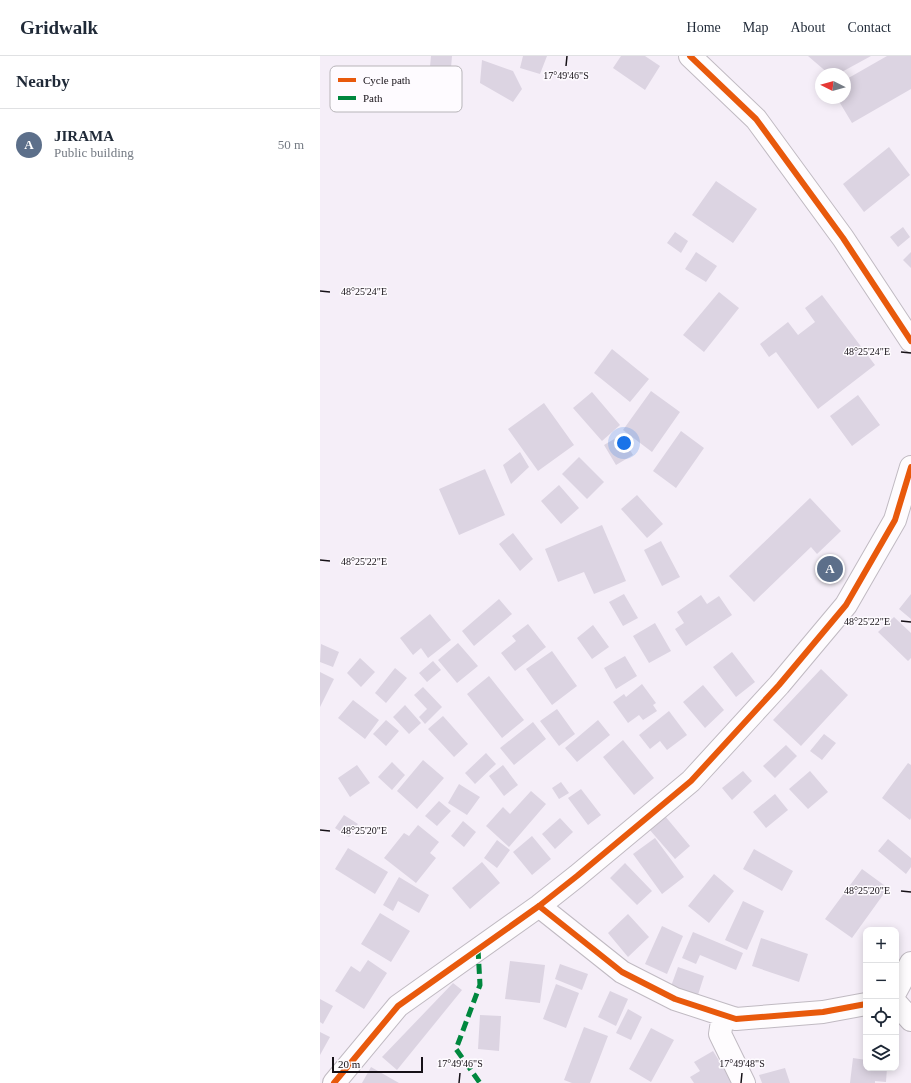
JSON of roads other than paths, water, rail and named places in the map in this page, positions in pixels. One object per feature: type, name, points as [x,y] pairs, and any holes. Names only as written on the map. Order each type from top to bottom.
[{"type":"street","points":[[690,56],[756,119],[843,238],[911,341]]},
{"type":"street","points":[[334,1083],[398,1006],[538,906],[577,876],[690,781],[779,685],[846,605],[895,520],[911,467]]},
{"type":"street","points":[[538,906],[622,972],[675,999],[736,1019],[823,1012],[863,1005]]},
{"type":"street","points":[[899,985],[911,963]]},
{"type":"street","points":[[899,1006],[911,1020]]},
{"type":"street","points":[[723,1014],[720,1034],[744,1083]]},
{"type":"place","name":"JIRAMA","points":[[830,569]]}]
